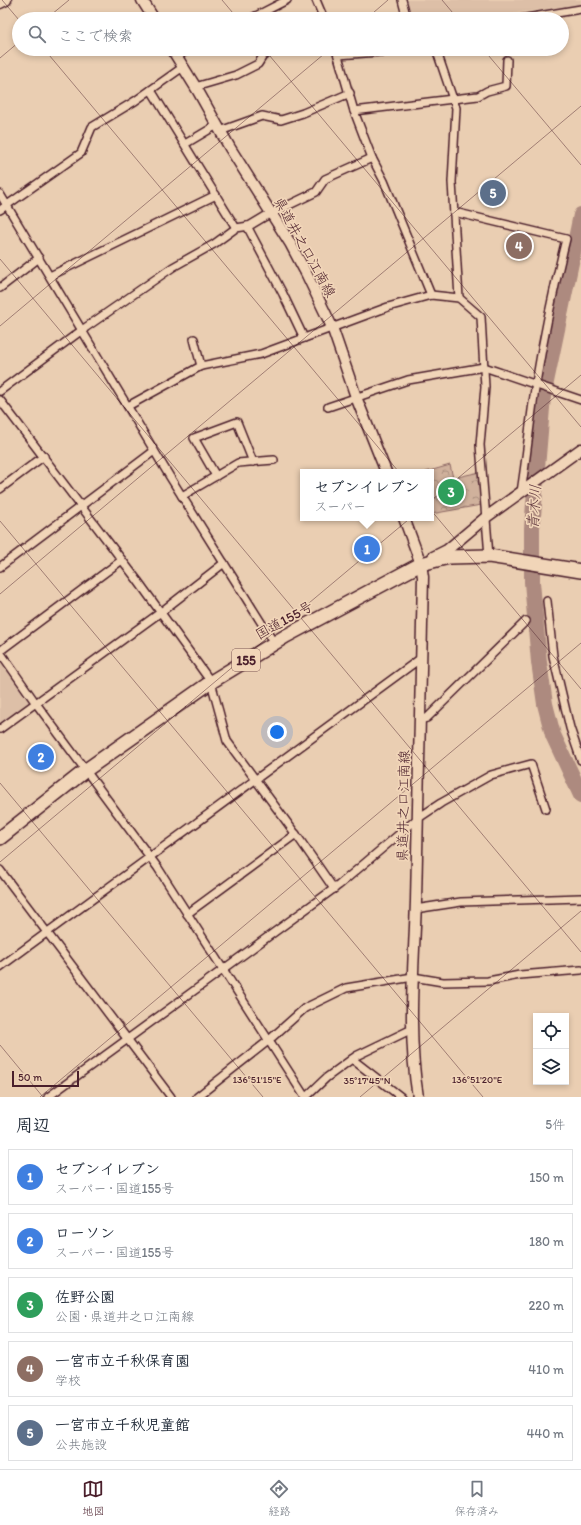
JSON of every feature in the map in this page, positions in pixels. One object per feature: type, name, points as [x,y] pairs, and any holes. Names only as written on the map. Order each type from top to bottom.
[{"type":"highway","name":"国道155号","points":[[0,838],[86,770],[211,682],[274,643],[421,564],[449,557],[489,556],[581,571]]},
{"type":"main road","points":[[0,4],[5,0]]},
{"type":"main road","points":[[142,0],[150,12]]},
{"type":"main road","name":"県道井之口江南線","points":[[176,56],[290,243],[307,275],[332,327],[356,397],[385,469]]},
{"type":"main road","points":[[421,564],[447,550],[485,518],[581,449]]},
{"type":"main road","name":"県道井之口江南線","points":[[405,521],[421,564],[423,577],[411,1032],[418,1097]]},
{"type":"street","points":[[264,12],[287,0]]},
{"type":"street","points":[[316,0],[321,12]]},
{"type":"street","points":[[402,0],[405,12]]},
{"type":"street","points":[[563,12],[581,9]]},
{"type":"street","points":[[195,87],[236,75],[258,64],[263,56]]},
{"type":"street","points":[[338,56],[354,111],[372,158],[384,181],[431,295]]},
{"type":"street","points":[[438,56],[456,108],[452,182],[459,298]]},
{"type":"street","points":[[354,111],[478,96],[487,91],[506,86],[507,60]]},
{"type":"street","points":[[0,210],[82,152],[92,127],[151,90],[183,67]]},
{"type":"street","points":[[151,90],[236,228]]},
{"type":"street","points":[[185,144],[219,128],[262,116],[281,120],[288,118],[350,93]]},
{"type":"street","points":[[1,389],[82,330],[173,267],[214,244],[236,228],[247,226],[316,192],[325,179],[372,158]]},
{"type":"street","points":[[0,194],[154,451],[274,643]]},
{"type":"street","points":[[50,276],[216,195]]},
{"type":"street","points":[[454,212],[566,239],[547,317],[536,385],[523,490]]},
{"type":"street","points":[[247,226],[283,294],[304,338]]},
{"type":"street","points":[[0,288],[39,258]]},
{"type":"street","points":[[128,406],[202,366],[261,354],[388,307],[431,295],[459,298],[481,317],[485,387],[480,445],[489,556]]},
{"type":"street","points":[[194,339],[202,366]]},
{"type":"street","points":[[328,407],[408,380],[484,367],[581,400]]},
{"type":"street","points":[[0,400],[161,612],[211,682],[227,741],[296,834],[334,889]]},
{"type":"street","points":[[216,476],[194,438],[237,422],[253,462]]},
{"type":"street","points":[[0,567],[154,451]]},
{"type":"street","points":[[0,489],[44,456]]},
{"type":"street","points":[[182,496],[238,463],[274,460]]},
{"type":"street","points":[[122,560],[0,652],[35,702],[151,857],[305,1097],[326,1078],[352,1058],[408,1031],[411,1032]]},
{"type":"street","points":[[0,729],[35,702],[161,612],[224,563]]},
{"type":"street","points":[[547,601],[553,656],[570,728],[581,760]]},
{"type":"street","points":[[420,720],[427,718],[526,621]]},
{"type":"street","points":[[0,967],[421,658]]},
{"type":"street","points":[[50,1096],[222,969],[334,889],[417,818],[441,803],[491,775],[531,764],[546,810]]},
{"type":"street","points":[[187,914],[296,834]]},
{"type":"street","points":[[0,870],[171,1097]]},
{"type":"street","points":[[415,909],[461,902],[581,898]]},
{"type":"street","points":[[198,1097],[268,1041],[305,1008],[346,988],[413,976],[442,982],[480,981],[520,975],[581,970]]},
{"type":"street","points":[[352,1058],[401,1097]]},
{"type":"shaded area","points":[[406,0],[581,0],[581,5],[522,12],[409,12]]},
{"type":"shaded area","points":[[0,660],[32,703],[0,726]]},
{"type":"green space","points":[[450,465],[453,478],[480,472],[481,505],[434,513],[434,470]]},
{"type":"waterway","name":"青木川","points":[[581,215],[543,396],[532,528],[532,582],[539,662],[545,704],[553,735],[581,795]]},
{"type":"place","name":"一宮市立千秋児童館","points":[[493,193]]},
{"type":"place","name":"一宮市立千秋保育園","points":[[519,246]]},
{"type":"place","name":"佐野公園","points":[[451,492]]},
{"type":"place","name":"セブンイレブン","points":[[367,549]]},
{"type":"place","name":"ローソン","points":[[41,757]]}]
